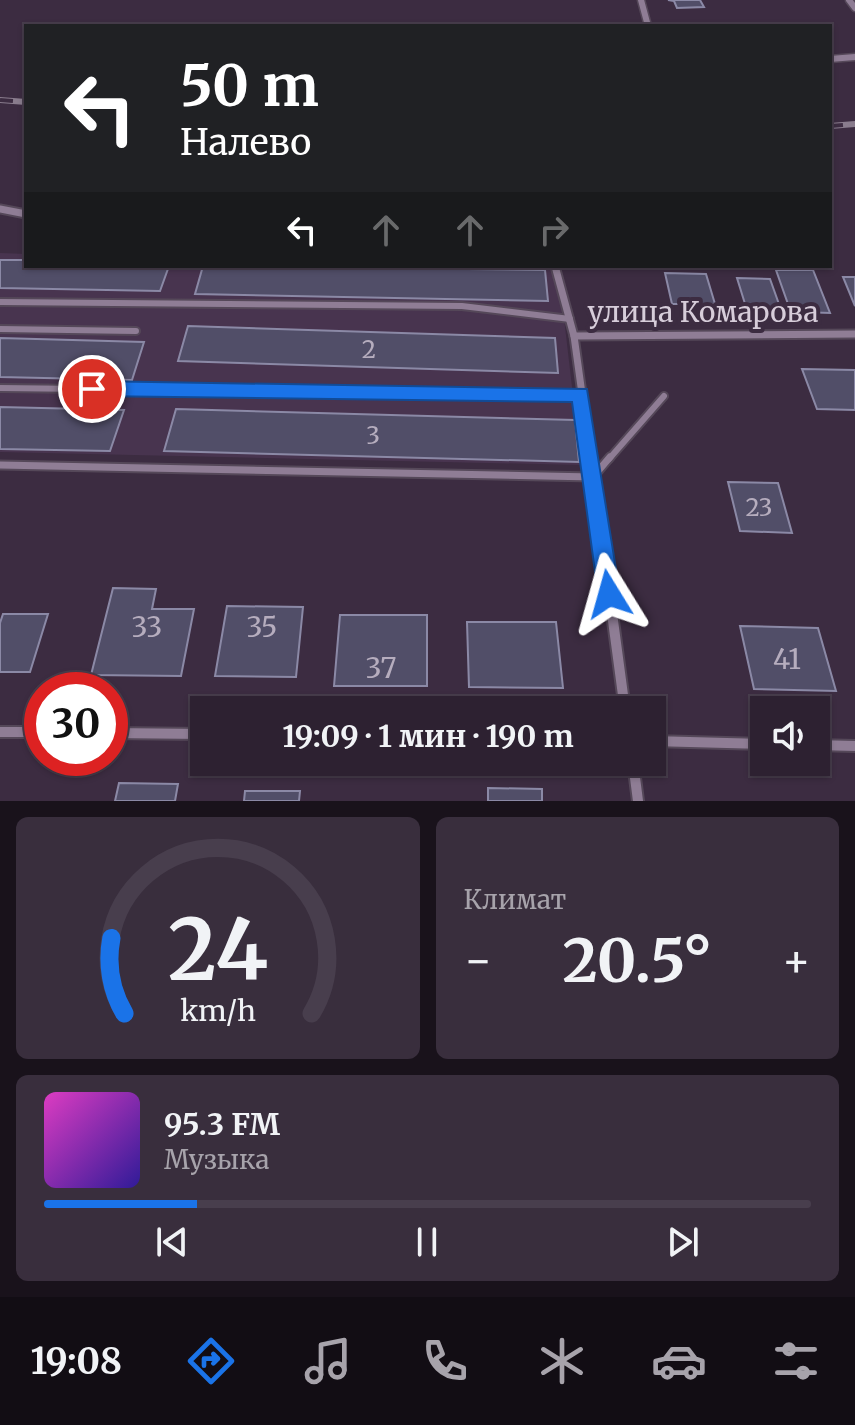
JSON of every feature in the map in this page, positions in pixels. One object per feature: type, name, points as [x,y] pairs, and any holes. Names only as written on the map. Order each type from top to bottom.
[{"type":"street","points":[[641,0],[647,24]]},
{"type":"street","points":[[849,0],[855,8]]},
{"type":"street","points":[[832,59],[855,57]]},
{"type":"street","points":[[0,209],[24,214]]},
{"type":"street","name":"улица Комарова","points":[[556,268],[574,336],[855,334]]},
{"type":"street","points":[[574,336],[623,696]]},
{"type":"street","points":[[0,732],[24,732]]},
{"type":"street","points":[[128,733],[190,734]]},
{"type":"street","points":[[666,741],[750,744]]},
{"type":"street","points":[[830,745],[855,746]]},
{"type":"street","points":[[635,776],[638,801]]},
{"type":"lane","points":[[0,302],[11,299],[462,306],[570,319]]},
{"type":"lane","points":[[0,329],[136,331]]},
{"type":"lane","points":[[0,388],[580,395]]},
{"type":"lane","points":[[0,465],[593,477],[664,396]]},
{"type":"shaded area","points":[[0,253],[24,254],[24,268],[558,268],[581,465],[0,452]]},
{"type":"building","points":[[668,0],[700,0],[704,7],[677,8],[674,1]]},
{"type":"building","points":[[0,260],[24,260],[24,268],[168,268],[160,291],[0,288]]},
{"type":"building","points":[[202,268],[545,270],[548,301],[195,294]]},
{"type":"building","points":[[776,270],[813,270],[830,313],[801,312],[798,304],[788,304]]},
{"type":"building","points":[[665,273],[706,274],[715,304],[672,304]]},
{"type":"building","points":[[843,277],[855,277],[855,306]]},
{"type":"building","points":[[737,278],[770,279],[780,307],[746,307]]},
{"type":"building","points":[[188,326],[555,338],[558,373],[178,361]]},
{"type":"building","points":[[0,338],[144,342],[132,380],[0,377]]},
{"type":"building","points":[[802,369],[855,370],[855,410],[817,409]]},
{"type":"building","points":[[0,407],[124,410],[110,451],[0,449]]},
{"type":"building","points":[[176,409],[575,420],[579,462],[164,451]]},
{"type":"building","points":[[728,482],[778,483],[792,533],[740,531]]},
{"type":"building","points":[[113,588],[156,589],[152,609],[194,609],[181,676],[92,672]]},
{"type":"building","points":[[227,606],[303,607],[296,677],[215,676]]},
{"type":"building","points":[[3,614],[48,614],[30,672],[0,672],[0,623]]},
{"type":"building","points":[[340,615],[427,615],[427,686],[334,686]]},
{"type":"building","points":[[467,622],[556,622],[563,688],[469,687]]},
{"type":"building","points":[[740,626],[818,628],[836,691],[754,689]]},
{"type":"building","points":[[119,783],[178,784],[175,801],[115,801]]},
{"type":"building","points":[[488,788],[542,789],[542,801],[488,801]]},
{"type":"building","points":[[245,791],[300,791],[299,801],[244,801]]},
{"type":"railway","points":[[0,100],[24,102]]},
{"type":"railway","points":[[832,126],[855,124]]},
{"type":"route","points":[[92,389],[580,395],[609,594]]}]
